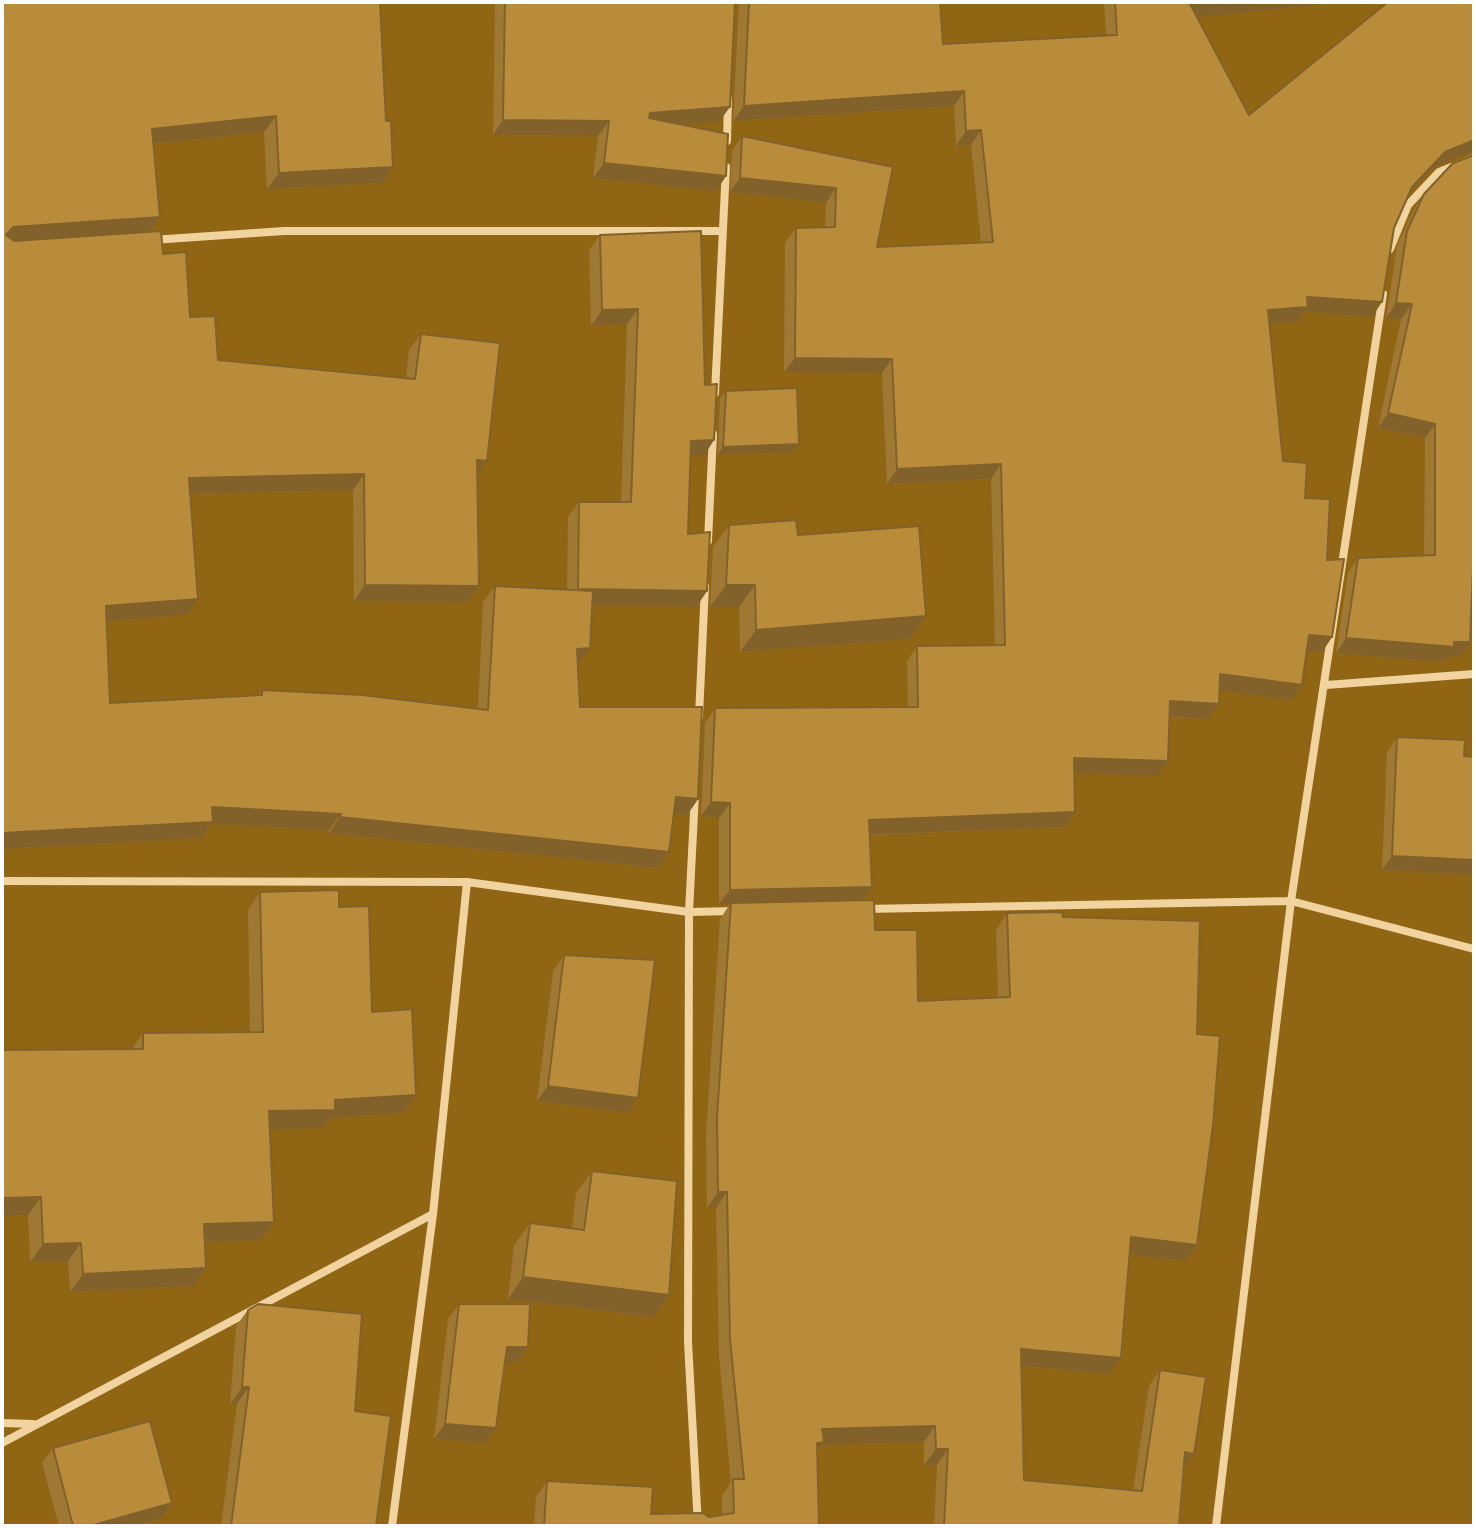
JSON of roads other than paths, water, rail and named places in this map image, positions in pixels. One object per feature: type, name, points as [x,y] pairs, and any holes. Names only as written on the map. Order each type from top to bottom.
[{"type":"street","points":[[714,405],[728,93]]},
{"type":"street","points":[[1388,259],[1390,244],[1408,205],[1439,172],[1474,158]]},
{"type":"street","points":[[143,241],[284,231],[723,231]]},
{"type":"street","points":[[1216,1526],[1291,901],[1386,275]]},
{"type":"street","points":[[707,547],[714,421]]},
{"type":"street","points":[[698,722],[706,579]]},
{"type":"street","points":[[1326,685],[1474,674]]},
{"type":"street","points":[[695,785],[689,912],[688,1342],[698,1526]]},
{"type":"street","points":[[2,881],[467,882],[689,912],[752,911]]},
{"type":"street","points":[[392,1526],[433,1214],[467,882]]},
{"type":"street","points":[[847,909],[1291,901],[1474,949]]},
{"type":"street","points":[[2,1443],[433,1214]]},
{"type":"street","points":[[2,1423],[36,1424]]}]
